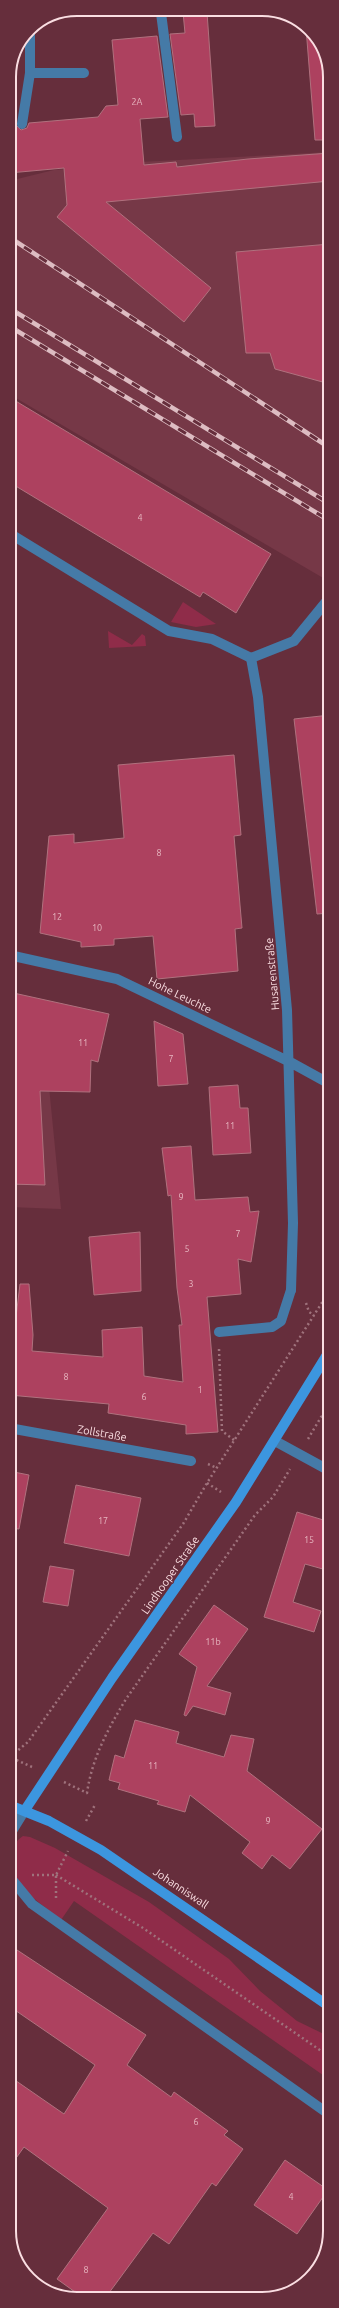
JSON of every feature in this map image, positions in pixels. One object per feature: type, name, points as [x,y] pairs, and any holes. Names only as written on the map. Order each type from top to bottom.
[{"type":"main road","name":"Lindhooper Straße","points":[[25,1810],[47,1774],[236,1502],[275,1442],[323,1362]]},
{"type":"main road","name":"Johanniswall","points":[[16,1807],[49,1821],[113,1857],[323,2002]]},
{"type":"street","points":[[161,16],[177,137]]},
{"type":"street","points":[[22,124],[30,73],[30,38]]},
{"type":"street","points":[[30,73],[84,73]]},
{"type":"street","points":[[16,537],[169,631],[212,639],[251,658],[294,642],[323,606]]},
{"type":"street","name":"Husarenstraße","points":[[219,1332],[272,1327],[281,1321],[291,1290],[293,1223],[290,1062],[287,1010],[258,697],[251,658]]},
{"type":"street","name":"Hohe Leuchte","points":[[16,957],[118,979],[290,1062],[323,1080]]},
{"type":"street","name":"Zollstraße","points":[[16,1429],[191,1461]]},
{"type":"street","points":[[275,1442],[323,1467]]},
{"type":"street","points":[[16,1825],[25,1810]]},
{"type":"street","points":[[16,1885],[32,1904],[323,2109]]},
{"type":"path","points":[[16,1752],[28,1742],[183,1524],[207,1483],[323,1301]]},
{"type":"path","points":[[219,1332],[222,1431],[234,1440]]},
{"type":"path","points":[[88,1793],[90,1774],[97,1755],[113,1720],[126,1699],[256,1515],[273,1497]]},
{"type":"path","points":[[56,1875],[66,1855]]},
{"type":"path","points":[[25,1874],[56,1875],[143,1928],[323,2052]]},
{"type":"shaded area","points":[[323,152],[323,578],[16,398],[16,179],[54,170],[140,162]]},
{"type":"shaded area","points":[[183,602],[216,624],[196,627],[171,622]]},
{"type":"shaded area","points":[[108,631],[132,645],[142,634],[145,636],[146,646],[109,648]]},
{"type":"shaded area","points":[[16,1066],[47,1066],[61,1209],[16,1207]]},
{"type":"shaded area","points":[[23,1836],[30,1837],[55,1848],[149,1902],[229,1959],[260,1991],[297,2021],[323,2034],[323,2075],[74,1901],[61,1920],[26,1891],[18,1881],[16,1875],[16,1844]]},
{"type":"building","points":[[183,16],[207,16],[215,126],[195,127],[194,114],[181,115],[170,34],[185,33]]},
{"type":"building","points":[[157,36],[168,117],[140,119],[144,165],[176,162],[177,167],[248,159],[323,154],[323,182],[106,202],[211,288],[184,322],[57,217],[67,205],[64,168],[16,172],[16,125],[21,130],[27,128],[29,123],[98,117],[106,106],[118,105],[112,40]]},
{"type":"building","points":[[307,36],[313,43],[318,54],[323,73],[323,140],[315,140]]},
{"type":"building","points":[[323,245],[323,382],[275,369],[270,353],[246,353],[236,252]]},
{"type":"building","points":[[16,401],[271,554],[236,613],[203,592],[200,597],[16,486]]},
{"type":"building","points":[[323,716],[323,914],[317,914],[294,719]]},
{"type":"building","points":[[234,755],[241,835],[234,836],[242,928],[235,929],[238,971],[157,979],[153,936],[114,939],[114,945],[81,947],[81,942],[40,933],[49,836],[74,834],[74,843],[124,838],[118,765]]},
{"type":"building","points":[[16,994],[109,1014],[98,1062],[91,1060],[90,1092],[40,1091],[45,1185],[16,1184]]},
{"type":"building","points":[[154,1021],[183,1034],[188,1084],[158,1086]]},
{"type":"building","points":[[238,1085],[240,1108],[248,1108],[251,1153],[213,1155],[209,1087]]},
{"type":"building","points":[[191,1146],[195,1200],[248,1197],[250,1212],[259,1211],[251,1262],[238,1259],[241,1294],[207,1297],[218,1432],[186,1434],[186,1425],[108,1413],[109,1404],[16,1396],[16,1317],[20,1284],[29,1284],[33,1335],[32,1351],[103,1357],[102,1330],[142,1327],[144,1376],[183,1382],[179,1325],[182,1325],[177,1288],[171,1195],[168,1196],[162,1148]]},
{"type":"building","points":[[140,1232],[141,1291],[94,1295],[89,1237]]},
{"type":"building","points":[[16,1472],[29,1475],[19,1529],[16,1529]]},
{"type":"building","points":[[76,1485],[141,1498],[129,1556],[64,1543]]},
{"type":"building","points":[[297,1512],[323,1520],[323,1569],[305,1564],[293,1602],[321,1611],[314,1632],[264,1617]]},
{"type":"building","points":[[50,1566],[74,1570],[68,1606],[43,1602]]},
{"type":"building","points":[[214,1605],[248,1629],[207,1686],[231,1693],[225,1715],[193,1706],[186,1716],[184,1715],[197,1667],[179,1654]]},
{"type":"building","points":[[135,1720],[179,1732],[176,1743],[224,1757],[231,1735],[254,1739],[247,1771],[322,1829],[290,1869],[272,1855],[262,1869],[242,1853],[250,1842],[190,1795],[185,1812],[157,1804],[159,1801],[118,1789],[120,1783],[109,1780],[115,1755],[124,1758]]},
{"type":"building","points":[[17,1950],[146,2035],[127,2065],[171,2097],[174,2092],[228,2131],[224,2135],[243,2149],[216,2186],[212,2183],[169,2244],[153,2233],[110,2292],[75,2292],[57,2279],[108,2208],[24,2147],[16,2158],[16,2081],[64,2114],[95,2065],[16,2011]]},
{"type":"building","points":[[285,2160],[323,2187],[323,2197],[297,2234],[254,2205]]},
{"type":"railway","points":[[16,242],[323,443]]},
{"type":"railway","points":[[16,312],[323,500]]},
{"type":"railway","points":[[16,330],[323,517]]}]
